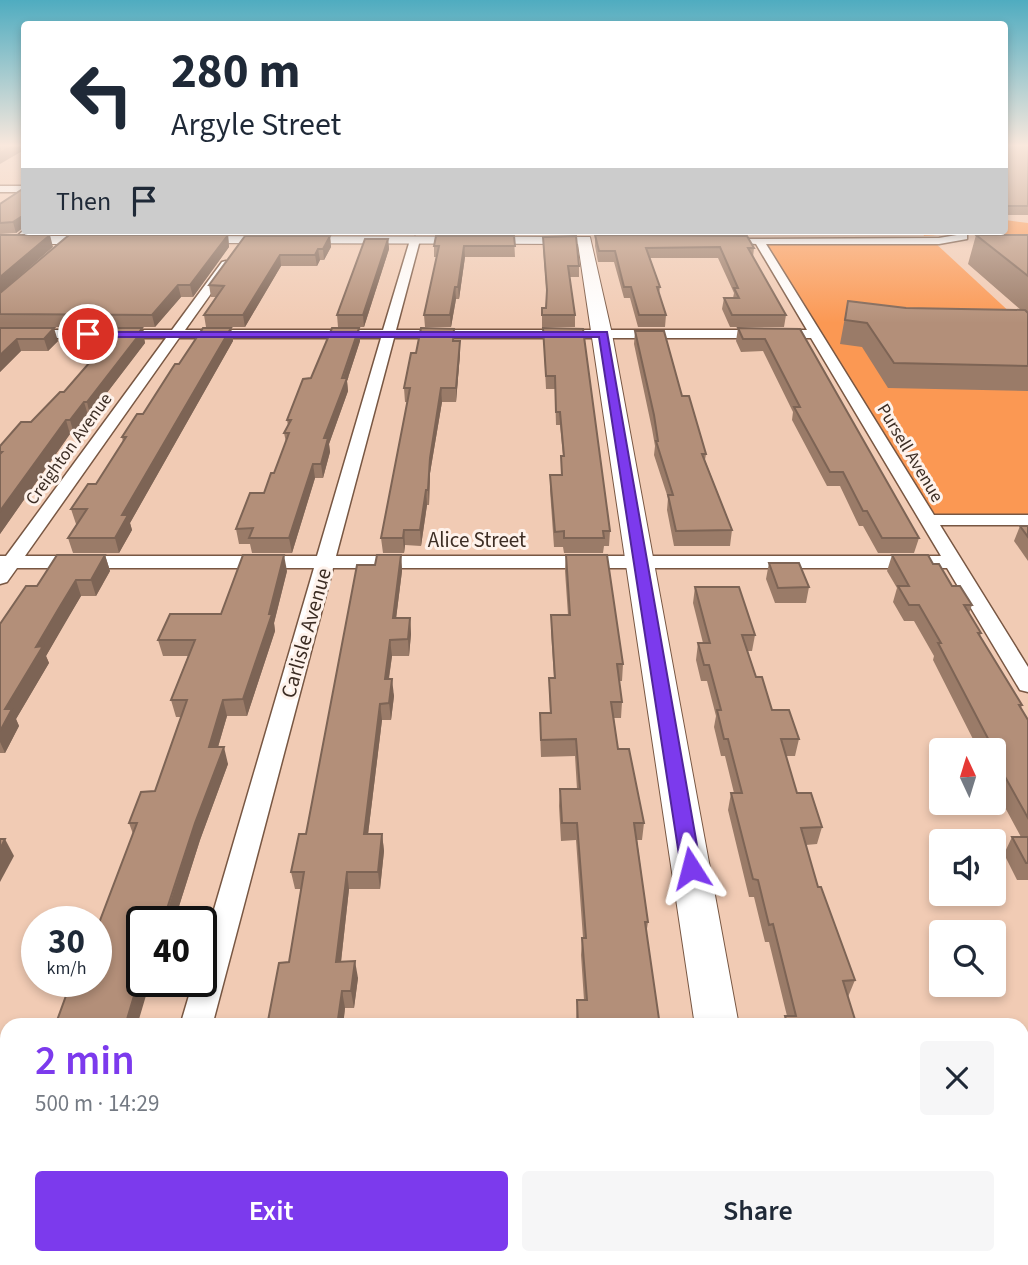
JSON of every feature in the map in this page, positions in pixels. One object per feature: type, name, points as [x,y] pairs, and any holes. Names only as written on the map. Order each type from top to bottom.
[{"type":"street","points":[[0,240],[24,235],[71,240],[126,240]]},
{"type":"street","points":[[837,235],[841,240]]},
{"type":"street","points":[[167,240],[212,236],[243,240],[415,240],[538,236],[592,240],[603,334],[639,561],[716,1018]]},
{"type":"street","points":[[733,240],[939,241],[963,237]]},
{"type":"street","points":[[53,256],[71,240]]},
{"type":"street","name":"Creighton Avenue","points":[[0,578],[6,562],[243,240]]},
{"type":"street","name":"Carlisle Avenue","points":[[198,1018],[415,240]]},
{"type":"street","name":"Pursell Avenue","points":[[759,240],[1028,685]]},
{"type":"street","points":[[0,334],[816,334]]},
{"type":"street","points":[[929,520],[1028,520]]},
{"type":"street","name":"Alice Street","points":[[6,562],[953,562]]},
{"type":"shaded area","points":[[1008,220],[1028,223],[1028,246],[988,235],[1008,235]]},
{"type":"shaded area","points":[[759,241],[933,241],[1028,329],[1028,520],[929,520]]},
{"type":"building","points":[[0,204],[21,204],[21,217],[13,222],[0,223]]},
{"type":"building","points":[[1008,204],[1028,204],[1008,206]]},
{"type":"building","points":[[0,235],[50,235],[0,277]]},
{"type":"building","points":[[69,235],[228,235],[190,285],[178,285],[152,315],[0,314],[0,293]]},
{"type":"building","points":[[595,235],[747,236],[754,248],[748,248],[786,315],[732,315],[724,298],[739,298],[734,288],[738,288],[720,247],[646,248],[660,287],[657,287],[666,315],[639,315],[631,287],[624,287],[615,251],[599,251]]},
{"type":"building","points":[[976,235],[1028,235],[1028,276]]},
{"type":"building","points":[[245,236],[330,236],[323,249],[318,249],[315,255],[280,255],[243,315],[204,315],[224,286],[209,285]]},
{"type":"building","points":[[436,236],[514,236],[515,246],[464,246],[458,287],[455,287],[450,315],[424,315],[439,246],[434,246]]},
{"type":"building","points":[[576,236],[579,266],[568,266],[575,315],[542,315],[542,308],[546,308],[547,290],[543,237]]},
{"type":"building","points":[[365,239],[388,239],[363,315],[337,315]]},
{"type":"building","points":[[848,301],[906,308],[1025,310],[1028,313],[1028,366],[894,363],[867,323],[845,320]]},
{"type":"building","points":[[0,328],[54,328],[44,339],[17,339],[0,355]]},
{"type":"building","points":[[110,328],[142,328],[142,331],[87,402],[84,402],[70,420],[66,420],[0,511],[0,446],[21,422],[31,422],[60,392],[64,392],[110,339],[101,339]]},
{"type":"building","points":[[203,328],[231,328],[122,515],[128,515],[115,538],[68,538],[87,509],[71,509],[88,484],[96,484],[126,437],[122,437],[137,414],[143,414],[175,364],[179,364]]},
{"type":"building","points":[[332,328],[359,328],[342,378],[347,378],[324,438],[328,438],[321,464],[313,464],[289,538],[249,538],[253,528],[236,529],[250,493],[264,493],[271,473],[274,473],[289,433],[284,433],[291,420],[287,420],[303,379],[311,378]]},
{"type":"building","points":[[421,328],[454,329],[453,341],[460,341],[456,388],[441,388],[420,530],[404,530],[403,538],[381,538],[410,388],[404,388],[411,353],[416,353]]},
{"type":"building","points":[[543,328],[583,329],[610,531],[603,531],[604,538],[564,538],[564,531],[555,532],[550,475],[562,475],[561,456],[564,456],[560,412],[556,412],[555,376],[546,376]]},
{"type":"building","points":[[738,328],[800,329],[919,538],[882,538],[867,511],[863,511],[843,472],[830,472],[794,407],[800,407],[765,339],[743,339]]},
{"type":"building","points":[[635,331],[664,331],[682,396],[689,396],[706,454],[702,454],[732,530],[676,531],[668,495],[673,495],[656,441],[654,415]]},
{"type":"building","points":[[1020,526],[1028,526],[1028,537]]},
{"type":"building","points":[[57,555],[105,555],[91,580],[76,580],[59,608],[36,647],[43,646],[5,709],[12,709],[0,731],[0,624],[26,586],[37,586]]},
{"type":"building","points":[[243,555],[284,555],[269,614],[272,614],[243,699],[223,700],[209,747],[224,747],[168,906],[126,906],[126,997],[134,997],[127,1018],[58,1018],[66,997],[112,997],[112,906],[105,906],[137,823],[129,823],[141,792],[155,791],[187,700],[171,700],[195,640],[158,640],[170,614],[221,614]]},
{"type":"building","points":[[377,555],[401,555],[393,618],[410,618],[408,639],[390,640],[385,679],[392,679],[389,703],[380,704],[364,834],[382,834],[378,872],[347,872],[336,962],[355,961],[351,991],[342,991],[338,1018],[269,1018],[279,963],[289,962],[304,872],[291,872],[299,834],[306,834],[357,565],[375,565]]},
{"type":"building","points":[[566,555],[607,555],[623,664],[617,664],[622,702],[611,702],[618,749],[629,749],[644,823],[634,823],[659,1018],[578,1018],[577,1000],[587,1000],[582,938],[586,938],[577,823],[562,823],[560,789],[580,789],[576,739],[541,740],[540,713],[551,713],[549,678],[555,678],[551,615],[570,615]]},
{"type":"building","points":[[892,555],[928,555],[933,564],[939,564],[952,586],[960,586],[972,605],[964,605],[1028,720],[1028,818],[1006,779],[1006,738],[988,738],[938,643],[941,643],[919,605],[909,605],[898,586],[909,586]]},
{"type":"building","points":[[769,563],[799,563],[809,587],[778,588]]},
{"type":"building","points":[[695,587],[739,587],[755,635],[742,635],[756,677],[762,677],[772,710],[789,710],[799,739],[781,739],[797,793],[811,793],[822,827],[801,828],[818,887],[821,887],[855,980],[843,981],[855,1018],[786,1018],[796,1016],[773,924],[769,925],[758,880],[753,879],[731,793],[742,793],[728,739],[724,739],[717,710],[721,710],[709,665],[704,665],[698,643],[710,643]]},
{"type":"building","points":[[1012,837],[1028,837],[1028,863],[1026,863]]},
{"type":"route","points":[[88,334],[603,334],[691,868]]}]
